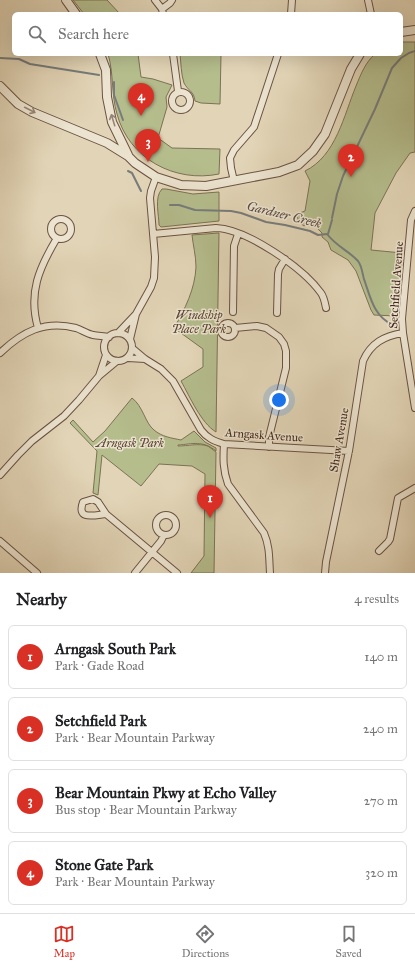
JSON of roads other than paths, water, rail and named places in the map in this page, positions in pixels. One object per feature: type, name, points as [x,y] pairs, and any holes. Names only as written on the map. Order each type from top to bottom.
[{"type":"street","points":[[66,0],[75,12]]},
{"type":"street","points":[[155,0],[162,11],[172,0]]},
{"type":"street","points":[[291,12],[292,0]]},
{"type":"street","points":[[368,0],[371,12]]},
{"type":"street","points":[[403,31],[415,30]]},
{"type":"street","points":[[101,56],[106,70],[107,97],[112,122],[128,156]]},
{"type":"street","points":[[172,56],[178,91]]},
{"type":"street","points":[[234,181],[230,168],[230,158],[234,150],[253,130],[277,56]]},
{"type":"street","points":[[0,86],[18,104],[32,112],[107,142],[156,177],[174,183],[195,187],[279,172],[298,165],[313,151],[325,134],[351,69],[359,56]]},
{"type":"street","points":[[92,335],[108,336],[118,333],[136,314],[151,287],[154,278],[156,257],[150,198],[156,177]]},
{"type":"street","name":"Setchfield Avenue","points":[[415,211],[411,220],[402,319],[415,408]]},
{"type":"street","points":[[153,234],[216,228],[222,228],[238,234],[276,252],[285,259],[322,294],[326,308]]},
{"type":"street","points":[[233,312],[234,246],[238,234]]},
{"type":"street","points":[[38,328],[33,305],[36,283],[39,272],[57,238]]},
{"type":"street","points":[[278,313],[278,274],[279,269],[285,259]]},
{"type":"street","points":[[128,358],[132,348],[130,339],[136,314]]},
{"type":"street","points":[[0,353],[17,338],[38,328],[53,325],[78,328],[92,335],[104,347]]},
{"type":"street","points":[[235,328],[257,326],[266,328],[279,337],[284,344],[286,351],[286,368],[269,437],[269,447]]},
{"type":"street","points":[[118,333],[130,339]]},
{"type":"street","name":"Shaw Avenue","points":[[325,573],[350,451],[364,361],[372,347],[381,339],[403,333]]},
{"type":"street","points":[[99,376],[106,355],[104,347],[108,336]]},
{"type":"street","name":"Arngask Avenue","points":[[132,348],[160,369],[173,382],[201,430],[206,436],[214,441],[224,444],[350,451]]},
{"type":"street","points":[[106,355],[110,359],[117,361]]},
{"type":"street","points":[[0,475],[27,446],[64,416],[99,376],[117,361],[128,358],[145,359]]},
{"type":"street","points":[[224,444],[223,465],[228,484],[264,533],[268,542],[270,573]]},
{"type":"street","points":[[379,551],[390,539],[398,498],[415,488]]},
{"type":"street","points":[[106,514],[177,573]]},
{"type":"street","points":[[135,573],[164,535]]},
{"type":"street","points":[[0,541],[37,573]]},
{"type":"waterway","points":[[332,218],[337,194],[343,176],[375,109],[392,68],[401,58],[415,51]]},
{"type":"waterway","name":"Gardner Creek","points":[[0,58],[19,59],[30,64],[99,75]]},
{"type":"waterway","name":"Gardner Creek","points":[[114,82],[114,95],[123,120]]},
{"type":"waterway","name":"Gardner Creek","points":[[128,171],[132,173],[141,191]]},
{"type":"waterway","name":"Gardner Creek","points":[[170,205],[179,205],[195,210],[231,211],[266,222],[310,231],[318,235],[327,234],[334,242],[358,261],[374,307],[387,322],[393,325]]},
{"type":"waterway","points":[[328,234],[332,220]]},
{"type":"place","name":"Stone Gate Park","points":[[141,116]]},
{"type":"place","name":"Bear Mountain Pkwy at Echo Valley","points":[[148,162]]},
{"type":"place","name":"Setchfield Park","points":[[351,177]]},
{"type":"place","name":"Arngask South Park","points":[[210,518]]},
{"type":"park label","name":"Windship Place Park","points":[[199,322]]},
{"type":"park label","name":"Arngask Park","points":[[130,443]]}]
